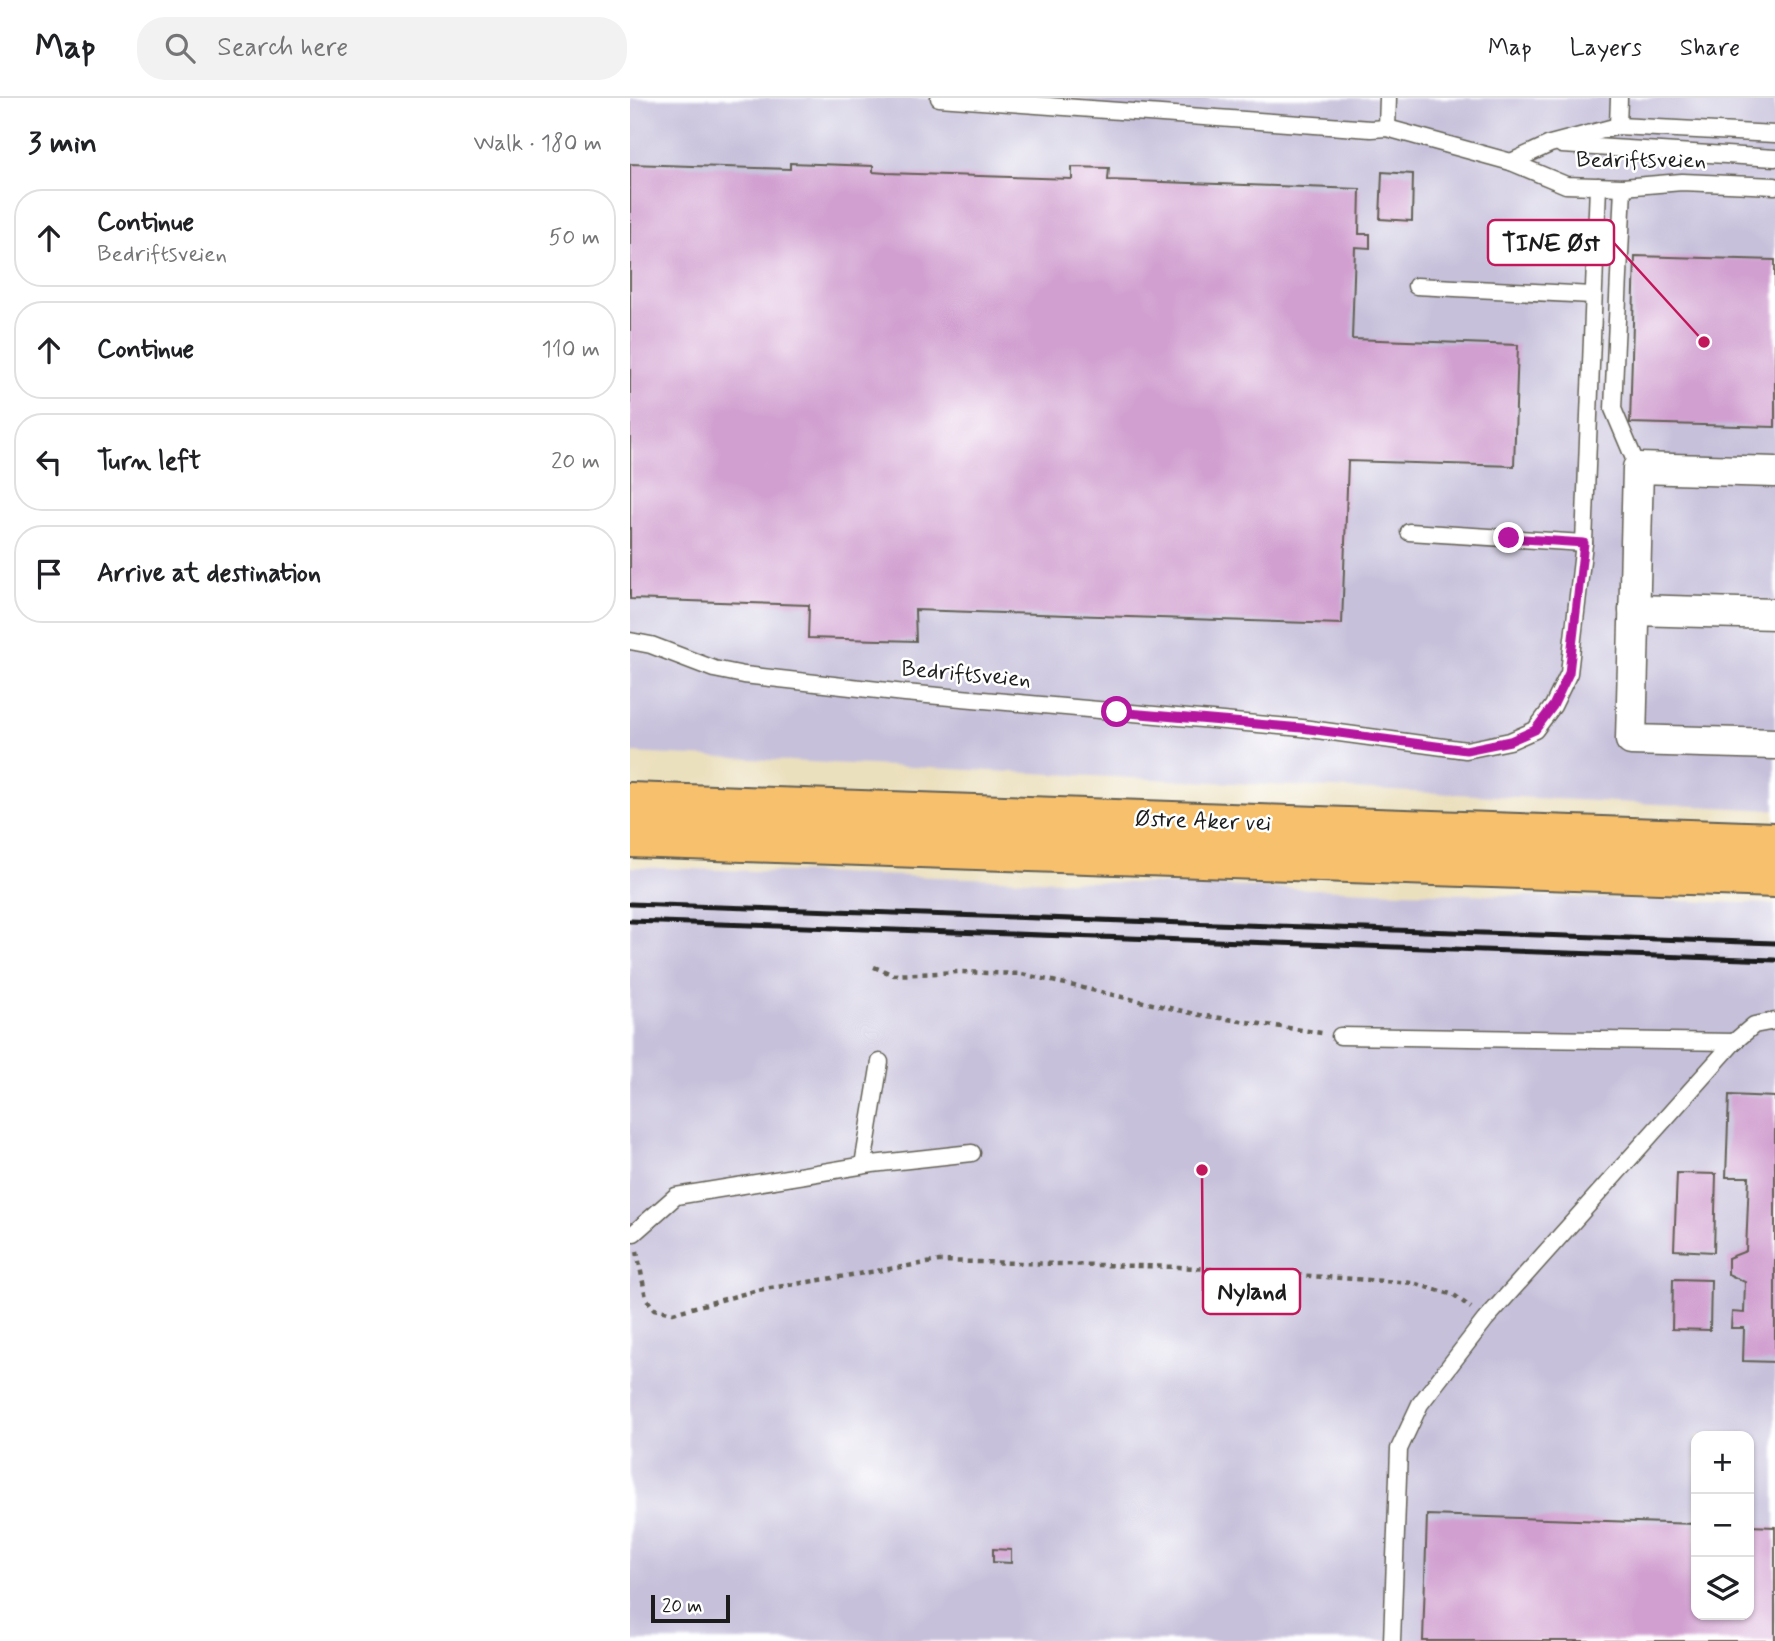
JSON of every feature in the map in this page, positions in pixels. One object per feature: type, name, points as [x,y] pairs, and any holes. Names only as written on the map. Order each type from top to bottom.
[{"type":"highway","name":"Østre Aker vei","points":[[630,802],[1775,842]]},
{"type":"highway","name":"Østre Aker vei","points":[[630,838],[1775,878]]},
{"type":"street","points":[[1775,472],[1638,468],[1631,740],[1775,744]]},
{"type":"street","points":[[1634,610],[1775,614]]},
{"type":"lane","name":"Bedriftsveien","points":[[939,98],[1387,128],[1511,162],[1566,185],[1623,187],[1682,182],[1775,186]]},
{"type":"lane","points":[[1387,128],[1388,98]]},
{"type":"lane","name":"Bedriftsveien","points":[[1618,127],[1620,100]]},
{"type":"lane","name":"Bedriftsveien","points":[[1511,162],[1550,144],[1618,127],[1775,134]]},
{"type":"lane","name":"Bedriftsveien","points":[[1550,144],[1775,158]]},
{"type":"lane","name":"Bedriftsveien","points":[[630,641],[651,645],[714,669],[744,675],[905,693],[1302,728],[1466,750],[1510,741],[1535,730],[1553,706],[1569,673],[1584,543],[1598,187]]},
{"type":"lane","points":[[1623,187],[1613,409],[1638,468]]},
{"type":"lane","points":[[1416,286],[1592,295]]},
{"type":"lane","points":[[1409,532],[1584,543]]},
{"type":"lane","points":[[1392,1641],[1399,1449],[1420,1404],[1485,1320],[1734,1042],[1754,1025],[1775,1021]]},
{"type":"lane","points":[[1340,1036],[1734,1042]]},
{"type":"lane","points":[[863,1166],[880,1062]]},
{"type":"lane","points":[[634,1233],[676,1196],[863,1166],[972,1153]]},
{"type":"path","points":[[874,967],[894,975],[959,972],[1022,974],[1200,1015],[1340,1036]]},
{"type":"path","points":[[634,1233],[646,1298],[654,1309],[673,1313],[758,1290],[939,1261],[1179,1267],[1413,1283],[1454,1295],[1485,1320]]},
{"type":"shaded area","points":[[630,98],[1775,98],[1775,810],[630,753]]},
{"type":"shaded area","points":[[630,867],[1775,904],[1775,1641],[630,1641]]},
{"type":"building","points":[[790,163],[873,166],[873,172],[886,173],[1072,179],[1072,167],[1109,168],[1108,180],[1360,189],[1359,234],[1370,234],[1370,248],[1355,247],[1352,339],[1518,345],[1514,466],[1348,461],[1342,624],[915,610],[916,641],[808,638],[809,605],[630,599],[630,164],[790,169]]},
{"type":"building","points":[[1382,172],[1413,174],[1412,221],[1380,219]]},
{"type":"building","points":[[1635,256],[1775,260],[1775,427],[1630,423]]},
{"type":"building","points":[[1729,1095],[1775,1097],[1775,1362],[1743,1361],[1744,1328],[1731,1328],[1732,1312],[1744,1313],[1745,1282],[1728,1274],[1728,1258],[1746,1251],[1749,1177],[1726,1177]]},
{"type":"building","points":[[1677,1173],[1716,1174],[1714,1252],[1674,1250]]},
{"type":"building","points":[[1673,1279],[1711,1280],[1710,1330],[1672,1329]]},
{"type":"building","points":[[1427,1515],[1691,1524],[1691,1620],[1754,1620],[1754,1526],[1775,1527],[1775,1641],[1423,1641]]},
{"type":"building","points":[[993,1549],[1011,1550],[1011,1563],[993,1562]]},
{"type":"railway","points":[[630,904],[1775,943]]},
{"type":"railway","points":[[630,921],[1775,960]]},
{"type":"place","name":"TINE Øst","points":[[1704,342]]},
{"type":"place","name":"Nyland","points":[[1202,1170]]},
{"type":"route","points":[[1117,712],[1302,728],[1466,750],[1510,741],[1535,730],[1553,706],[1569,673],[1584,543],[1509,538]]}]
